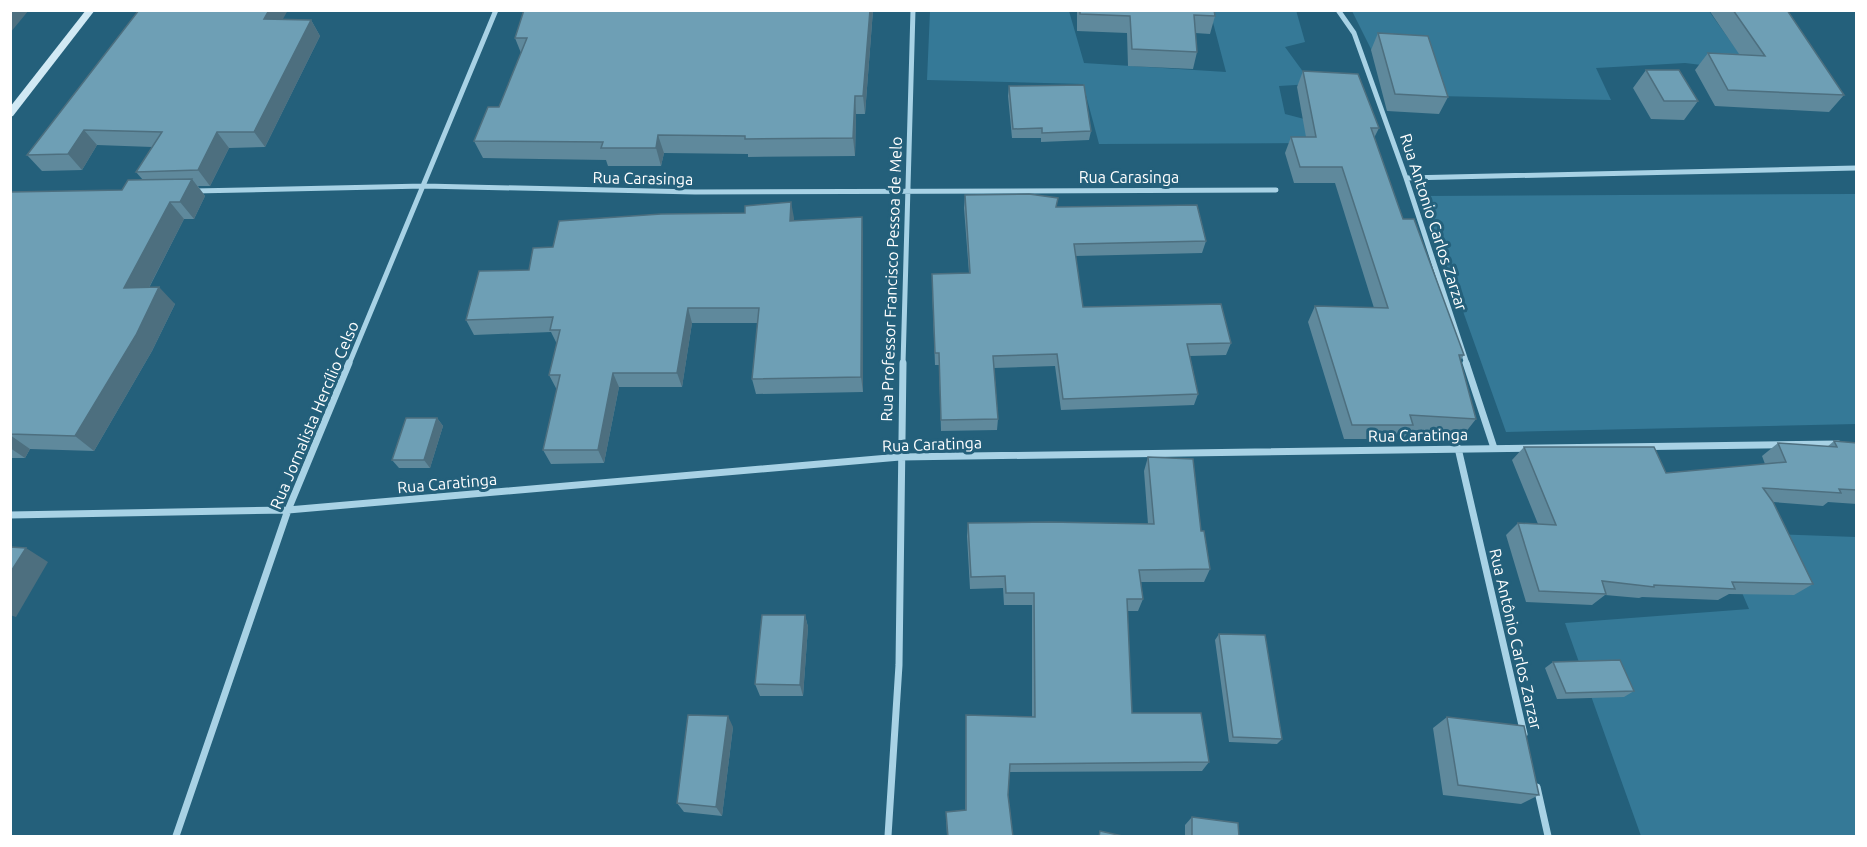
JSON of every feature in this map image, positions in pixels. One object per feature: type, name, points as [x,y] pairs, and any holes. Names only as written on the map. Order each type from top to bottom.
[{"type":"main road","points":[[10,114],[91,10]]},
{"type":"street","name":"Rua Jornalista Hercílio Celso","points":[[176,837],[288,510],[496,10]]},
{"type":"street","name":"Rua Professor Francisco Pessoa de Melo","points":[[888,837],[899,665],[900,458],[914,10]]},
{"type":"street","name":"Rua Antonio Carlos Zarzar","points":[[1338,10],[1354,33],[1406,178],[1494,448]]},
{"type":"street","points":[[1406,178],[1857,168]]},
{"type":"street","name":"Rua Carasinga","points":[[188,191],[424,186],[695,192],[1276,190]]},
{"type":"street","name":"Rua Caratinga","points":[[10,515],[288,510],[900,458],[1845,444]]},
{"type":"street","name":"Rua Antônio Carlos Zarzar","points":[[1458,448],[1527,745]]},
{"type":"street","points":[[1535,779],[1548,837]]},
{"type":"shaded area","points":[[1296,10],[1305,42],[1285,47],[1312,84],[1279,86],[1285,114],[1308,120],[1307,143],[1099,144],[1083,84],[927,80],[930,11],[1069,11],[1084,63],[1226,72],[1210,11]]},
{"type":"shaded area","points":[[1352,11],[1709,11],[1741,56],[1760,72],[1685,63],[1596,68],[1611,100],[1394,95]]},
{"type":"shaded area","points":[[1856,194],[1856,424],[1506,432],[1422,196]]},
{"type":"shaded area","points":[[1716,532],[1856,537],[1856,836],[1641,836],[1565,623],[1749,609]]},
{"type":"building","points":[[139,10],[269,10],[264,19],[311,20],[254,132],[217,132],[198,170],[136,172],[162,132],[84,130],[68,154],[27,155]]},
{"type":"building","points":[[524,10],[870,10],[863,96],[855,96],[853,138],[745,139],[745,136],[658,135],[656,148],[601,148],[603,142],[474,141],[488,107],[499,107],[527,38],[515,38]]},
{"type":"building","points":[[1080,10],[1214,10],[1215,16],[1194,15],[1197,52],[1132,49],[1130,16],[1080,14]]},
{"type":"building","points":[[1733,10],[1787,10],[1844,95],[1728,90],[1708,53],[1765,56]]},
{"type":"building","points":[[1378,33],[1428,36],[1448,97],[1395,94]]},
{"type":"building","points":[[1646,70],[1679,70],[1698,101],[1664,101]]},
{"type":"building","points":[[1303,71],[1358,74],[1379,128],[1371,128],[1403,219],[1414,219],[1464,355],[1459,355],[1476,419],[1410,415],[1413,425],[1352,425],[1315,306],[1388,308],[1342,167],[1300,167],[1291,137],[1316,137]]},
{"type":"building","points":[[1084,85],[1091,131],[1042,133],[1042,128],[1013,129],[1009,86]]},
{"type":"building","points":[[192,179],[180,202],[170,202],[124,288],[159,287],[136,335],[75,436],[10,434],[10,192],[122,190],[128,180]]},
{"type":"building","points":[[1029,194],[1058,198],[1056,207],[1197,205],[1206,241],[1074,244],[1083,307],[1221,304],[1231,343],[1187,344],[1198,394],[1063,399],[1057,354],[993,356],[998,419],[941,420],[939,353],[935,353],[932,274],[970,273],[965,195]]},
{"type":"building","points":[[791,202],[790,221],[862,217],[861,377],[752,379],[759,308],[688,308],[677,373],[613,373],[598,450],[543,450],[560,375],[549,375],[560,330],[550,330],[553,317],[466,320],[479,271],[529,270],[533,248],[553,247],[559,221],[661,214],[745,213],[745,206]]},
{"type":"building","points":[[406,418],[437,418],[424,460],[392,460]]},
{"type":"building","points":[[1834,441],[1857,443],[1857,490],[1839,489],[1841,493],[1763,488],[1773,502],[1813,584],[1732,582],[1735,589],[1654,585],[1654,587],[1602,581],[1606,594],[1539,591],[1518,523],[1556,525],[1524,447],[1654,447],[1666,473],[1786,462],[1778,443],[1837,447]]},
{"type":"building","points":[[1148,457],[1193,459],[1201,531],[1204,531],[1210,569],[1139,570],[1143,599],[1127,599],[1132,713],[1201,713],[1209,762],[1010,764],[1008,795],[1013,837],[948,837],[946,812],[966,810],[966,715],[1035,717],[1034,593],[1006,593],[1005,576],[971,577],[968,523],[1154,524]]},
{"type":"building","points":[[10,547],[26,548],[10,573]]},
{"type":"building","points":[[762,615],[805,615],[800,685],[755,684]]},
{"type":"building","points":[[1219,634],[1265,635],[1282,739],[1233,737]]},
{"type":"building","points":[[1620,660],[1634,691],[1566,693],[1553,662]]},
{"type":"building","points":[[688,715],[728,716],[716,807],[677,803]]},
{"type":"building","points":[[1447,717],[1524,726],[1539,795],[1458,785]]},
{"type":"building","points":[[1192,817],[1238,823],[1239,837],[1192,837]]},
{"type":"building","points":[[1100,831],[1127,837],[1099,837]]}]
